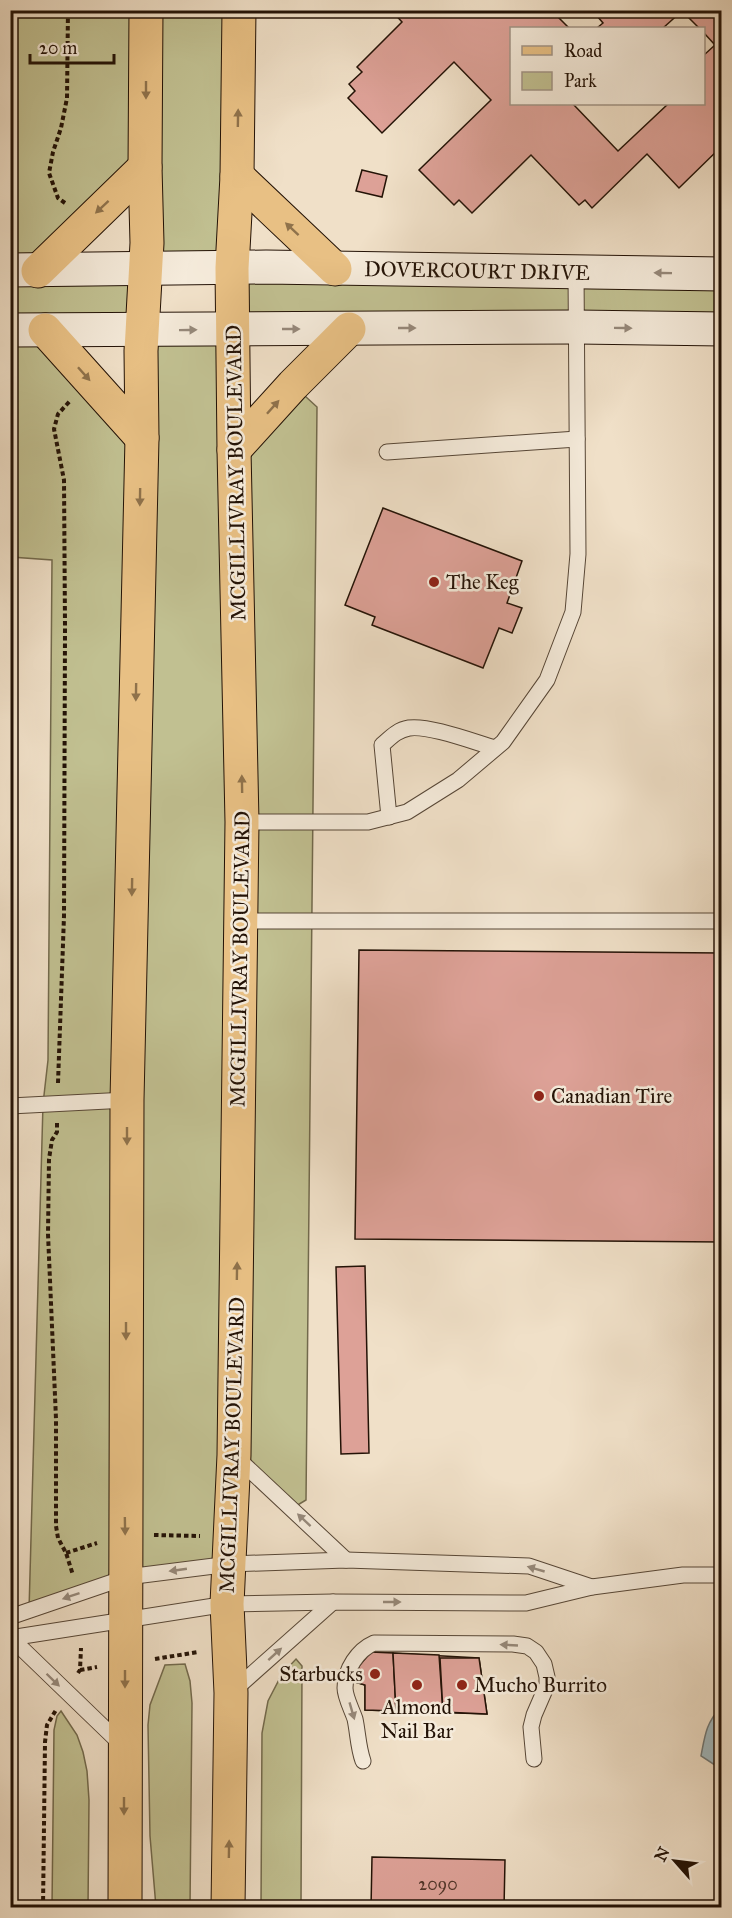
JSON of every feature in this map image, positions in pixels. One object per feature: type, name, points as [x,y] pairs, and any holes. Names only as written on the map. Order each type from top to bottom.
[{"type":"main road","points":[[124,1908],[127,1100],[142,438],[141,351],[147,267],[146,10]]},
{"type":"main road","name":"MCGILLIVRAY BOULEVARD","points":[[228,1908],[231,1693],[228,1604],[234,1455],[242,921],[232,268],[237,176],[239,10]]},
{"type":"main road","points":[[24,271],[145,167]]},
{"type":"main road","points":[[237,176],[335,269]]},
{"type":"main road","points":[[234,450],[292,385],[349,328]]},
{"type":"main road","points":[[45,330],[142,438]]},
{"type":"street","name":"DOVERCOURT DRIVE","points":[[24,271],[147,267],[722,274]]},
{"type":"street","points":[[10,330],[577,327],[722,329]]},
{"type":"lane","points":[[242,822],[368,822],[407,812],[458,780],[502,742],[547,680],[573,612],[578,554],[576,272]]},
{"type":"lane","points":[[387,452],[577,439]]},
{"type":"lane","points":[[389,817],[382,745],[395,733],[410,728],[434,731],[495,748]]},
{"type":"lane","points":[[242,921],[722,921]]},
{"type":"lane","points":[[10,1107],[127,1100]]},
{"type":"lane","points":[[234,1455],[346,1560]]},
{"type":"lane","points":[[10,1617],[127,1577],[231,1550],[346,1560],[530,1566],[592,1587]]},
{"type":"lane","points":[[11,1639],[228,1604],[526,1603],[592,1587],[683,1575],[722,1575]]},
{"type":"lane","points":[[231,1693],[333,1602]]},
{"type":"lane","points":[[11,1639],[124,1748]]},
{"type":"lane","points":[[363,1761],[358,1747],[355,1721],[345,1689],[355,1659],[363,1647],[374,1643],[513,1644],[527,1646],[536,1652],[544,1664],[548,1677],[547,1686],[531,1727],[534,1759]]},
{"type":"path","points":[[66,204],[58,198],[49,173],[67,98],[68,10]]},
{"type":"path","points":[[68,403],[58,414],[54,429],[64,480],[65,615],[64,916],[57,1132],[52,1140],[49,1159],[48,1234],[56,1419],[56,1526],[58,1539],[66,1553],[126,1534],[231,1550]]},
{"type":"path","points":[[44,1908],[47,1725],[80,1670],[228,1647]]},
{"type":"green space","points":[[10,11],[239,11],[233,268],[722,274],[721,329],[233,329],[234,449],[293,385],[317,407],[306,1500],[291,1509],[234,1456],[230,1564],[127,1577],[29,1611],[43,1104],[48,1060],[52,560],[11,557]],"holes":[[[145,168],[147,267],[38,270]],[[147,267],[232,268],[233,329],[143,330]],[[45,330],[143,331],[142,437]]]},
{"type":"green space","points":[[296,1659],[302,1666],[301,1907],[261,1907],[262,1733],[268,1701],[282,1674]]},
{"type":"green space","points":[[185,1664],[190,1681],[192,1703],[190,1907],[156,1907],[150,1836],[148,1725],[150,1705],[165,1665]]},
{"type":"green space","points":[[61,1711],[77,1735],[87,1771],[88,1907],[52,1907],[54,1730],[57,1716]]},
{"type":"water","points":[[721,1707],[721,1769],[701,1756],[709,1724]]},
{"type":"building","points":[[391,10],[565,10],[558,17],[568,27],[510,27],[510,105],[574,105],[618,151],[667,105],[705,105],[705,54],[715,45],[705,34],[705,27],[698,27],[682,11],[664,27],[598,27],[603,23],[592,10],[722,10],[722,146],[679,188],[647,154],[592,208],[585,200],[579,205],[531,155],[472,213],[459,200],[454,205],[419,170],[491,100],[454,62],[382,133],[348,98],[355,91],[349,84],[362,72],[357,67],[402,22]]},
{"type":"building","points":[[362,170],[387,176],[382,197],[356,191]]},
{"type":"building","name":"The Keg","points":[[383,508],[522,561],[507,603],[522,608],[512,633],[499,628],[483,668],[372,625],[375,617],[345,605]]},
{"type":"building","name":"Canadian Tire","points":[[359,950],[722,953],[722,1242],[355,1239]]},
{"type":"building","points":[[365,1266],[369,1453],[341,1454],[336,1267]]},
{"type":"building","points":[[371,1652],[479,1658],[487,1714],[365,1710],[365,1685],[355,1682],[359,1666]]},
{"type":"building","name":"Starbucks","points":[[371,1652],[393,1653],[396,1711],[365,1710],[365,1685],[355,1682],[359,1666]]},
{"type":"building","points":[[393,1653],[439,1655],[443,1712],[396,1711]]},
{"type":"building","name":"Mucho Burrito","points":[[440,1658],[479,1658],[487,1714],[443,1712]]},
{"type":"building","points":[[372,1857],[505,1860],[504,1908],[371,1908]]},
{"type":"place","name":"The Keg","points":[[434,582]]},
{"type":"place","name":"Canadian Tire","points":[[539,1096]]},
{"type":"place","name":"Starbucks","points":[[375,1674]]},
{"type":"place","name":"Almond Nail Bar","points":[[417,1685]]},
{"type":"place","name":"Mucho Burrito","points":[[462,1685]]}]
